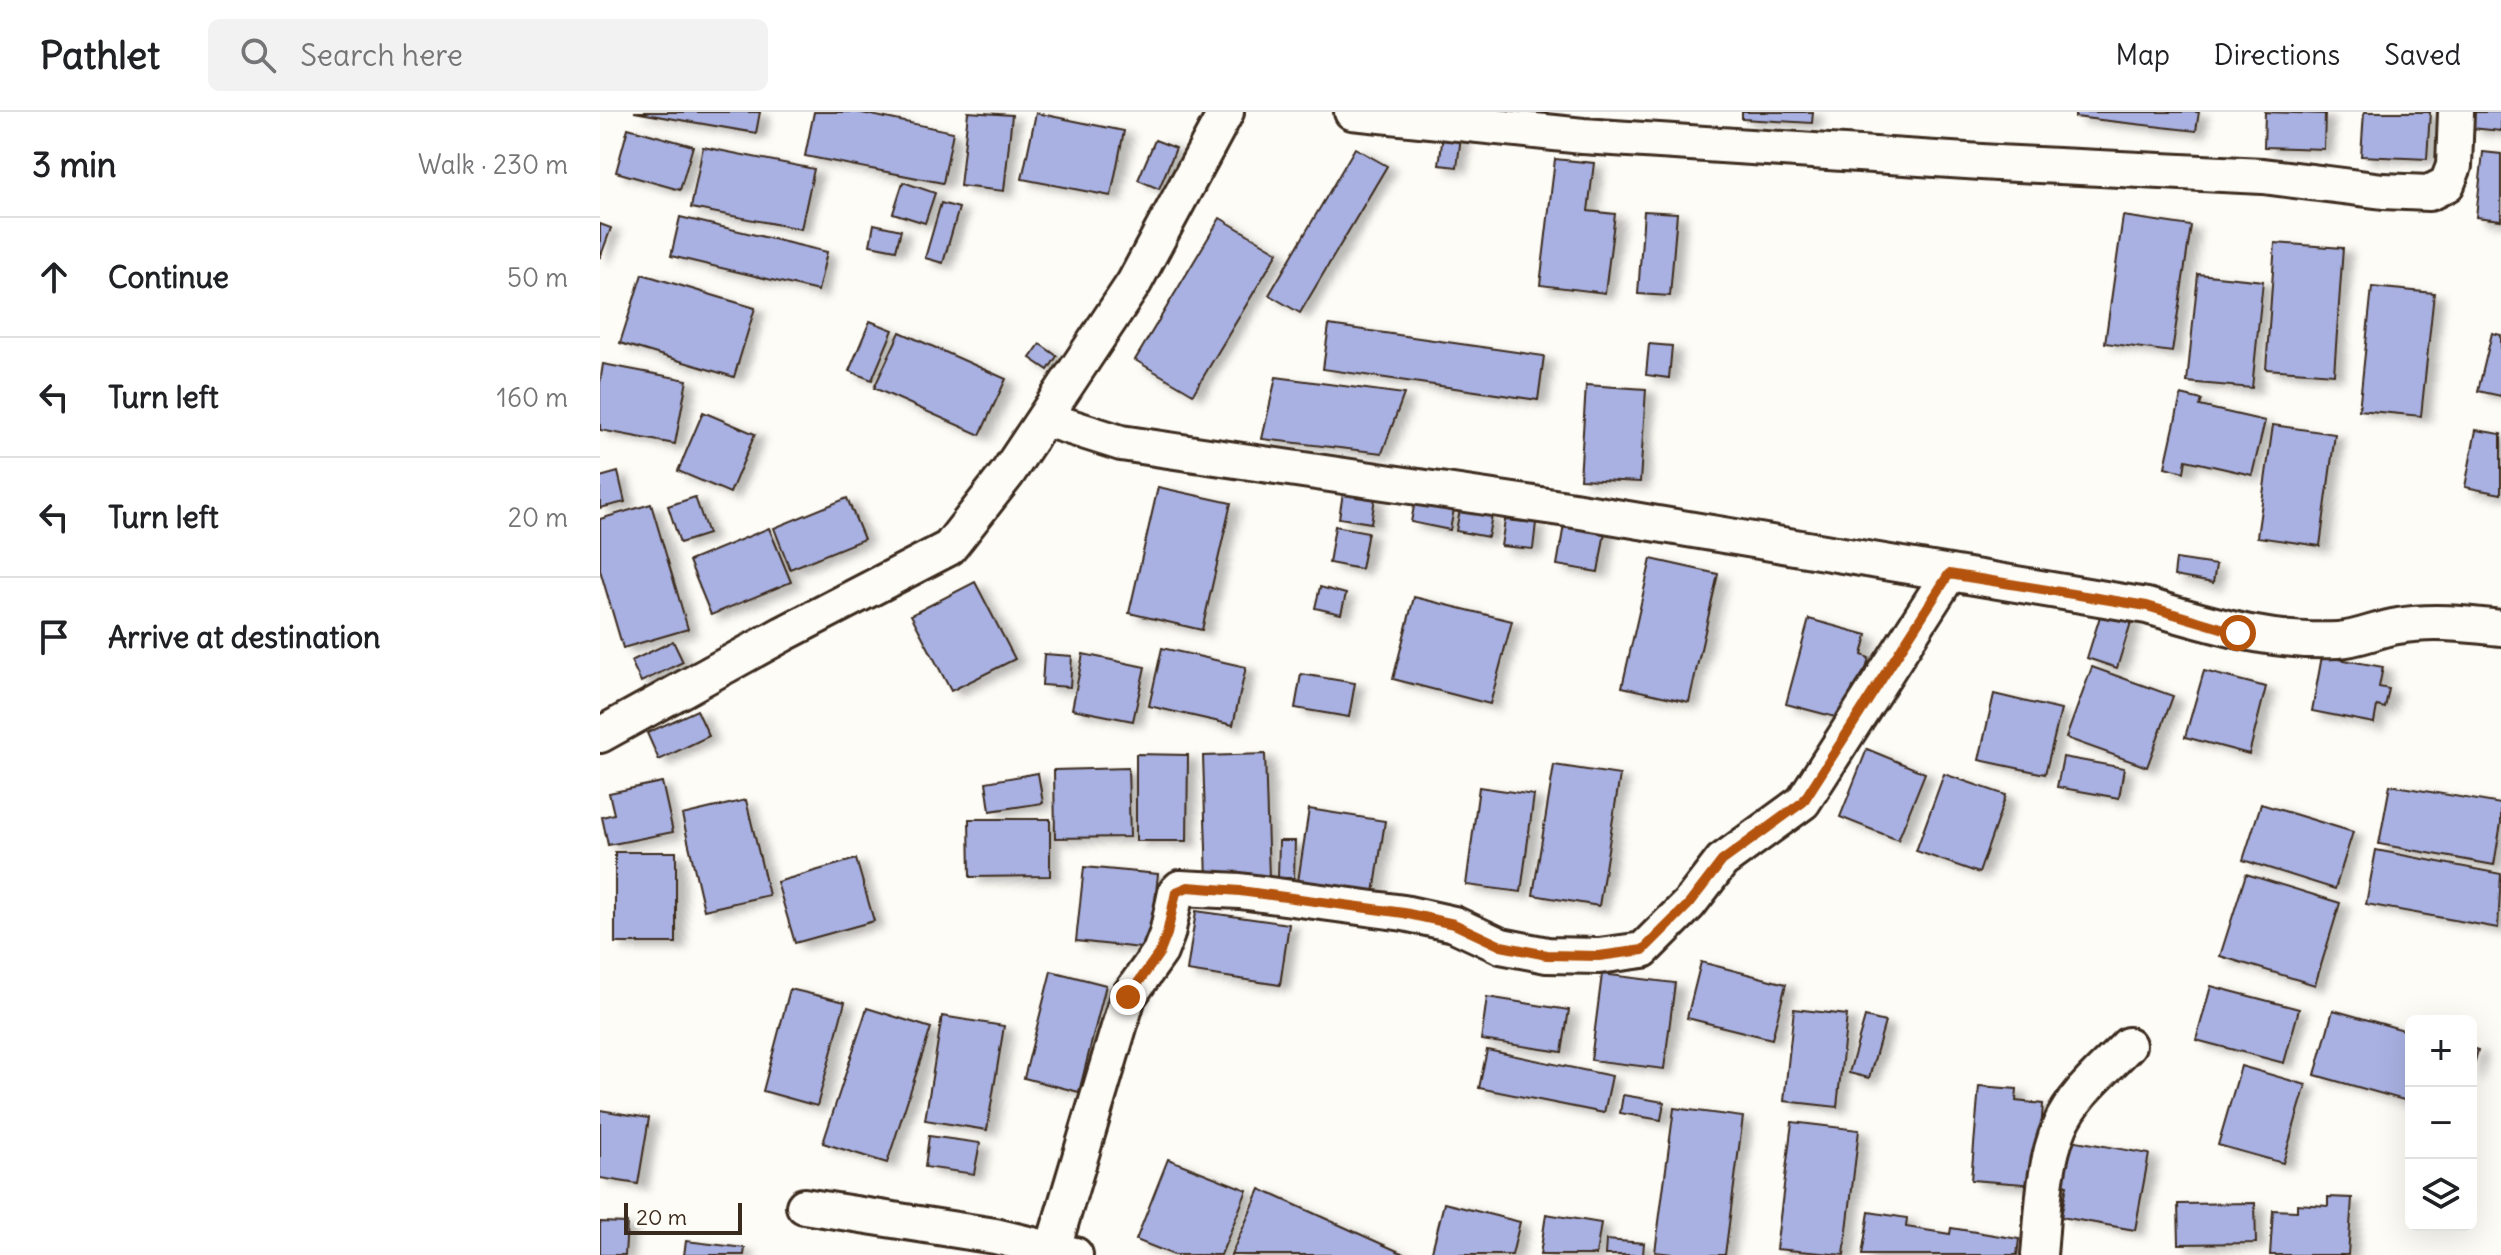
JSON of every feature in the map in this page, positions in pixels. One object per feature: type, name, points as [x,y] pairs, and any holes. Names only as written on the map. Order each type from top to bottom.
[{"type":"street","points":[[600,735],[783,634],[949,548],[1007,474],[1134,283],[1226,112]]},
{"type":"street","points":[[1352,112],[1583,136],[2013,164],[2263,176],[2383,191],[2429,193],[2447,184],[2454,166],[2456,112]]},
{"type":"street","points":[[1045,419],[1121,443],[1574,510],[2147,606],[2238,633],[2287,641],[2343,640],[2398,626],[2446,622],[2501,628]]},
{"type":"street","points":[[804,1206],[1065,1251],[1128,997],[1160,952],[1176,892],[1180,888],[1240,891],[1404,913],[1454,924],[1501,946],[1547,955],[1599,956],[1643,950],[1689,904],[1722,861],[1803,802],[1949,574]]},
{"type":"street","points":[[2039,1255],[2050,1158],[2061,1125],[2081,1094],[2128,1045]]},
{"type":"building","points":[[634,112],[760,112],[756,133]]},
{"type":"building","points":[[814,112],[857,112],[953,132],[943,183],[805,156]]},
{"type":"building","points":[[968,112],[1012,115],[1004,191],[960,186]]},
{"type":"building","points":[[1742,112],[1813,112],[1812,123],[1742,119]]},
{"type":"building","points":[[2075,112],[2199,112],[2196,131],[2075,117]]},
{"type":"building","points":[[2265,112],[2325,114],[2324,149],[2264,147]]},
{"type":"building","points":[[2364,112],[2430,112],[2427,159],[2361,156]]},
{"type":"building","points":[[2472,112],[2501,112],[2501,131],[2471,128]]},
{"type":"building","points":[[1036,113],[1124,131],[1111,196],[1022,179]]},
{"type":"building","points":[[628,128],[693,146],[680,190],[616,172]]},
{"type":"building","points":[[1443,135],[1461,137],[1457,167],[1439,165]]},
{"type":"building","points":[[1155,140],[1176,148],[1159,189],[1138,180]]},
{"type":"building","points":[[703,147],[814,169],[801,229],[691,208]]},
{"type":"building","points":[[1355,148],[1387,166],[1300,313],[1269,295]]},
{"type":"building","points":[[2483,152],[2501,154],[2501,220],[2476,217]]},
{"type":"building","points":[[1555,159],[1594,163],[1588,211],[1615,214],[1605,293],[1540,285]]},
{"type":"building","points":[[903,182],[935,193],[925,223],[893,213]]},
{"type":"building","points":[[941,203],[959,208],[943,263],[925,258]]},
{"type":"building","points":[[1644,211],[1677,213],[1670,296],[1638,294]]},
{"type":"building","points":[[2123,216],[2191,226],[2172,352],[2105,343]]},
{"type":"building","points":[[680,217],[827,252],[818,291],[671,256]]},
{"type":"building","points":[[1220,218],[1278,252],[1193,394],[1135,360]]},
{"type":"building","points":[[600,224],[611,228],[600,258]]},
{"type":"building","points":[[874,224],[901,230],[896,250],[870,245]]},
{"type":"building","points":[[2275,243],[2343,248],[2334,374],[2266,369]]},
{"type":"building","points":[[642,274],[755,308],[734,377],[620,343]]},
{"type":"building","points":[[2198,274],[2263,281],[2252,388],[2187,382]]},
{"type":"building","points":[[2372,287],[2434,293],[2421,416],[2359,410]]},
{"type":"building","points":[[870,321],[893,330],[872,380],[849,371]]},
{"type":"building","points":[[1329,325],[1544,356],[1538,400],[1323,369]]},
{"type":"building","points":[[900,332],[1006,379],[980,435],[874,388]]},
{"type":"building","points":[[2492,333],[2501,335],[2501,396],[2478,391]]},
{"type":"building","points":[[1040,344],[1057,356],[1048,370],[1030,358]]},
{"type":"building","points":[[1649,344],[1672,346],[1669,378],[1646,375]]},
{"type":"building","points":[[603,364],[687,380],[675,444],[600,430]]},
{"type":"building","points":[[1276,377],[1404,394],[1382,453],[1262,439]]},
{"type":"building","points":[[1586,385],[1646,389],[1640,482],[1580,479]]},
{"type":"building","points":[[2181,395],[2202,400],[2200,406],[2265,421],[2252,475],[2186,460],[2184,472],[2165,467]]},
{"type":"building","points":[[703,412],[755,434],[730,493],[678,471]]},
{"type":"building","points":[[2273,425],[2335,434],[2320,546],[2257,537]]},
{"type":"building","points":[[2476,430],[2501,434],[2501,494],[2465,487]]},
{"type":"building","points":[[618,472],[625,502],[600,508],[600,477]]},
{"type":"building","points":[[1158,487],[1231,503],[1202,630],[1129,613]]},
{"type":"building","points":[[1343,493],[1375,498],[1371,523],[1339,518]]},
{"type":"building","points":[[695,497],[708,534],[680,543],[668,506]]},
{"type":"building","points":[[847,498],[864,539],[790,569],[774,528]]},
{"type":"building","points":[[1415,501],[1454,509],[1450,530],[1411,522]]},
{"type":"building","points":[[651,504],[688,629],[623,648],[600,570],[600,519]]},
{"type":"building","points":[[1460,509],[1492,515],[1488,537],[1456,531]]},
{"type":"building","points":[[1565,519],[1606,526],[1598,572],[1557,565]]},
{"type":"building","points":[[1505,520],[1536,523],[1533,549],[1501,546]]},
{"type":"building","points":[[1335,526],[1368,532],[1361,569],[1329,563]]},
{"type":"building","points":[[769,528],[791,582],[711,615],[689,561]]},
{"type":"building","points":[[1651,559],[1718,574],[1689,702],[1622,687]]},
{"type":"building","points":[[2176,559],[2216,565],[2213,583],[2174,576]]},
{"type":"building","points":[[975,582],[1015,659],[951,691],[911,615]]},
{"type":"building","points":[[1320,587],[1346,594],[1341,614],[1315,608]]},
{"type":"building","points":[[1414,597],[1512,621],[1490,704],[1393,679]]},
{"type":"building","points":[[2102,610],[2132,619],[2117,668],[2087,658]]},
{"type":"building","points":[[1809,619],[1867,635],[1862,655],[1869,658],[1861,689],[1853,687],[1843,719],[1786,704]]},
{"type":"building","points":[[673,641],[683,662],[641,682],[631,661]]},
{"type":"building","points":[[1162,648],[1246,667],[1233,725],[1149,706]]},
{"type":"building","points":[[1044,654],[1072,656],[1070,687],[1042,685]]},
{"type":"building","points":[[1083,654],[1145,667],[1133,721],[1072,709]]},
{"type":"building","points":[[2322,656],[2383,667],[2379,687],[2389,689],[2385,708],[2377,706],[2374,723],[2312,711]]},
{"type":"building","points":[[2092,667],[2173,696],[2147,767],[2066,738]]},
{"type":"building","points":[[2204,671],[2266,687],[2249,754],[2185,737]]},
{"type":"building","points":[[1301,674],[1355,683],[1349,717],[1295,708]]},
{"type":"building","points":[[1994,694],[2061,710],[2045,774],[1979,760]]},
{"type":"building","points":[[697,710],[709,736],[659,760],[647,733]]},
{"type":"building","points":[[1867,749],[1925,773],[1898,840],[1840,817]]},
{"type":"building","points":[[1136,754],[1188,755],[1187,841],[1136,841]]},
{"type":"building","points":[[1265,754],[1269,878],[1207,880],[1203,756]]},
{"type":"building","points":[[2063,757],[2124,768],[2119,798],[2057,787]]},
{"type":"building","points":[[1554,765],[1620,775],[1599,906],[1533,895]]},
{"type":"building","points":[[1128,768],[1130,837],[1055,838],[1054,770]]},
{"type":"building","points":[[1038,773],[1043,803],[990,811],[986,782]]},
{"type":"building","points":[[1944,774],[2006,795],[1979,873],[1916,851]]},
{"type":"building","points":[[662,782],[673,832],[608,845],[602,817],[614,814],[609,793]]},
{"type":"building","points":[[2390,785],[2501,804],[2494,865],[2379,844]]},
{"type":"building","points":[[1479,787],[1534,795],[1521,892],[1466,885]]},
{"type":"building","points":[[746,800],[769,895],[704,910],[682,815]]},
{"type":"building","points":[[2261,804],[2353,832],[2335,889],[2243,860]]},
{"type":"building","points":[[1309,809],[1385,821],[1373,900],[1297,888]]},
{"type":"building","points":[[969,819],[1050,819],[1050,876],[970,877]]},
{"type":"building","points":[[1279,841],[1295,841],[1294,878],[1278,878]]},
{"type":"building","points":[[2376,850],[2501,874],[2498,928],[2366,904]]},
{"type":"building","points":[[615,852],[676,852],[676,943],[615,943]]},
{"type":"building","points":[[856,859],[874,921],[795,943],[777,882]]},
{"type":"building","points":[[1084,867],[1158,874],[1150,949],[1076,941]]},
{"type":"building","points":[[2246,874],[2340,903],[2315,985],[2220,956]]},
{"type":"building","points":[[1196,911],[1289,924],[1280,985],[1187,971]]},
{"type":"building","points":[[1701,962],[1786,984],[1772,1039],[1687,1018]]},
{"type":"building","points":[[1051,971],[1106,985],[1079,1092],[1024,1078]]},
{"type":"building","points":[[1602,974],[1675,983],[1664,1069],[1591,1060]]},
{"type":"building","points":[[2211,986],[2299,1009],[2284,1063],[2196,1040]]},
{"type":"building","points":[[790,989],[845,1002],[817,1106],[763,1091]]},
{"type":"building","points":[[1487,997],[1569,1010],[1562,1052],[1481,1040]]},
{"type":"building","points":[[867,1008],[931,1028],[887,1163],[823,1143]]},
{"type":"building","points":[[1794,1009],[1847,1015],[1837,1107],[1784,1101]]},
{"type":"building","points":[[2333,1010],[2405,1030],[2405,1100],[2315,1075]]},
{"type":"building","points":[[942,1016],[1004,1026],[987,1130],[925,1120]]},
{"type":"building","points":[[1865,1017],[1885,1022],[1869,1078],[1849,1073]]},
{"type":"building","points":[[1487,1050],[1612,1076],[1604,1113],[1479,1088]]},
{"type":"building","points":[[2241,1066],[2306,1085],[2283,1163],[2218,1145]]},
{"type":"building","points":[[1979,1086],[2017,1089],[2016,1101],[2043,1104],[2037,1185],[1971,1180]]},
{"type":"building","points":[[1623,1095],[1664,1102],[1661,1120],[1620,1113]]},
{"type":"building","points":[[1674,1108],[1743,1117],[1725,1255],[1655,1252]]},
{"type":"building","points":[[600,1110],[649,1118],[638,1184],[600,1178]]},
{"type":"building","points":[[1792,1122],[1859,1130],[1844,1255],[1776,1249]]},
{"type":"building","points":[[929,1136],[980,1143],[974,1174],[925,1167]]},
{"type":"building","points":[[2065,1139],[2149,1154],[2135,1230],[2061,1217],[2067,1185],[2057,1183]]},
{"type":"building","points":[[1168,1159],[1247,1190],[1221,1255],[1174,1255],[1136,1240]]},
{"type":"building","points":[[1260,1189],[1404,1254],[1404,1255],[1231,1255]]},
{"type":"building","points":[[2328,1197],[2352,1198],[2348,1255],[2270,1255],[2273,1210],[2297,1211],[2297,1204],[2328,1206]]},
{"type":"building","points":[[1444,1203],[1520,1222],[1512,1255],[1431,1255]]},
{"type":"building","points":[[2255,1203],[2256,1243],[2179,1244],[2178,1204]]},
{"type":"building","points":[[1869,1212],[1907,1218],[1906,1227],[1950,1234],[1951,1228],[2019,1239],[2017,1255],[1862,1255]]},
{"type":"building","points":[[1546,1214],[1601,1223],[1596,1255],[1540,1255]]},
{"type":"building","points":[[600,1222],[627,1223],[625,1255],[600,1255]]},
{"type":"building","points":[[1606,1240],[1644,1243],[1643,1255],[1605,1255]]},
{"type":"building","points":[[686,1241],[745,1248],[744,1255],[684,1255]]},
{"type":"route","points":[[1128,997],[1160,952],[1176,892],[1188,887],[1404,913],[1454,924],[1501,946],[1547,955],[1599,956],[1643,950],[1689,904],[1722,861],[1803,802],[1949,574],[2147,606],[2238,633]]}]
